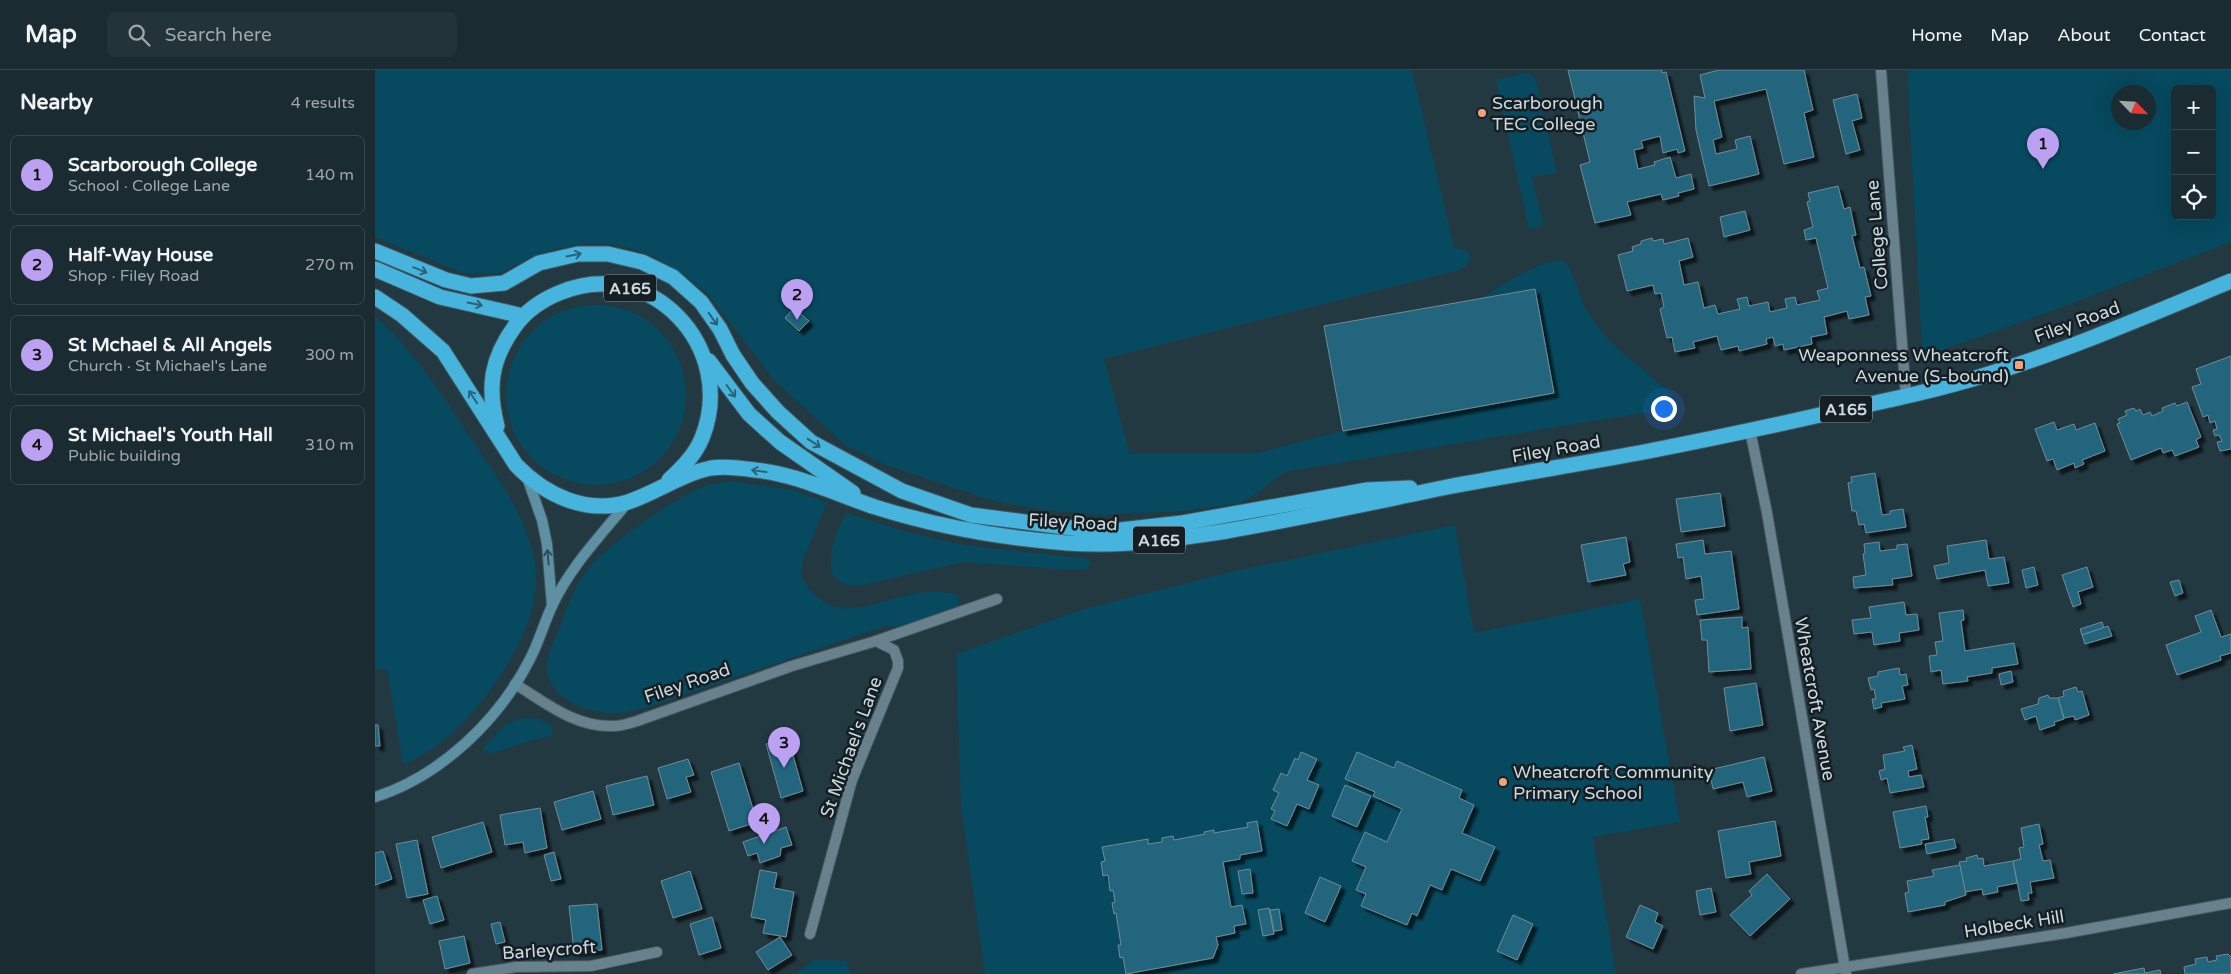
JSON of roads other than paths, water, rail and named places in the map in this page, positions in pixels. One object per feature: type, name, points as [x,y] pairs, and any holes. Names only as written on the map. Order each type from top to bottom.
[{"type":"highway","points":[[375,250],[446,280],[471,286],[504,283],[539,264],[577,254],[608,254],[642,262],[673,277],[701,302],[720,329],[733,355],[752,383],[778,412],[811,442],[902,491],[971,514],[1103,532],[1182,523],[1367,490],[1446,488]]},
{"type":"highway","points":[[375,269],[440,297],[523,316]]},
{"type":"highway","name":"Filey Road","points":[[375,297],[402,315],[443,351],[516,465],[527,477],[551,493],[587,506],[603,507],[629,502],[665,484],[712,468],[759,470],[802,480],[872,506],[928,523],[989,535],[1071,544],[1122,544],[1181,538],[1244,528],[1446,488],[1650,451],[1906,396],[2003,370],[2122,326],[2231,281]]},
{"type":"highway","name":"Filey Road","points":[[499,438],[491,402],[492,376],[503,343],[523,316],[545,299],[573,287],[604,284],[635,289],[662,302],[687,325],[702,351],[743,406],[774,436],[872,506]]},
{"type":"highway","name":"Filey Road","points":[[665,484],[687,464],[701,439],[710,411],[710,379],[702,351]]},
{"type":"street","name":"College Lane","points":[[1881,70],[1906,396]]},
{"type":"street","name":"Wheatcroft Avenue","points":[[1750,430],[1767,513],[1845,970]]},
{"type":"street","name":"Filey Road","points":[[527,477],[545,536],[552,606]]},
{"type":"street","name":"Filey Road","points":[[375,797],[412,781],[456,750],[480,728],[515,684],[534,651],[552,606],[586,553],[629,502]]},
{"type":"street","name":"Filey Road","points":[[515,684],[559,712],[578,721],[615,726],[637,721],[791,666],[876,641],[997,598]]},
{"type":"street","name":"St Michael's Lane","points":[[810,934],[853,780],[898,668],[898,661],[894,650],[876,641]]},
{"type":"street","name":"Holbeck Hill","points":[[1801,974],[1845,970],[2231,903]]},
{"type":"street","name":"Barleycroft","points":[[472,974],[516,967],[591,966],[657,952]]},
{"type":"place","name":"Scarborough TEC College","points":[[1482,113]]},
{"type":"place","name":"Scarborough College","points":[[2043,169]]},
{"type":"place","name":"Half-Way House","points":[[797,320]]},
{"type":"place","name":"Weaponness Wheatcroft Avenue (S-bound)","points":[[2019,365]]},
{"type":"place","name":"St Mchael & All Angels","points":[[784,768]]},
{"type":"place","name":"Wheatcroft Community Primary School","points":[[1503,782]]},
{"type":"place","name":"St Michael's Youth Hall","points":[[764,844]]}]
